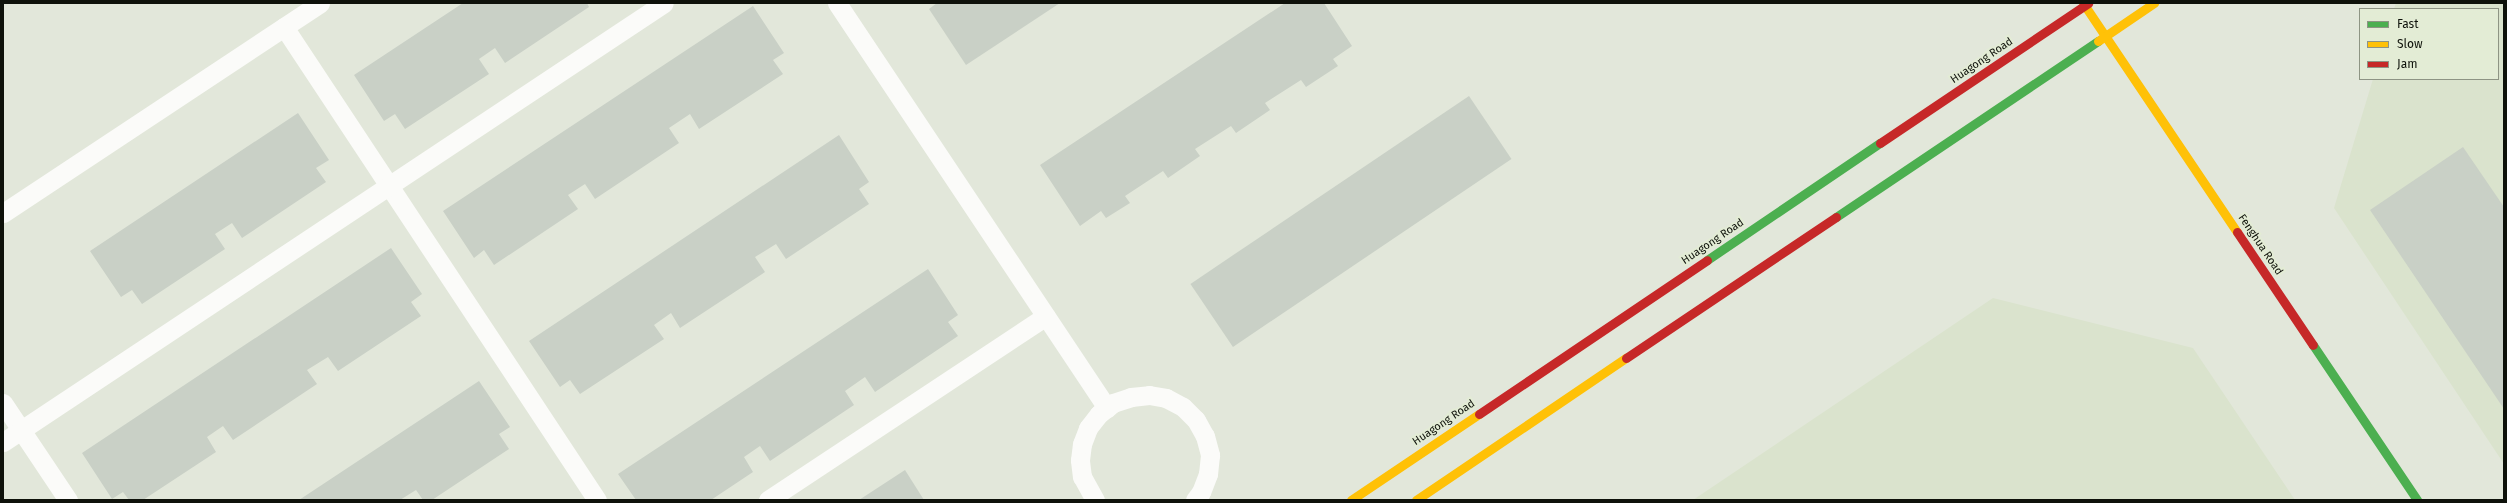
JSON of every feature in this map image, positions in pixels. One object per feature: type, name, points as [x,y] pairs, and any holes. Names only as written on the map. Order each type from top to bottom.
[{"type":"main road","points":[[1416,500],[2154,3]]},
{"type":"main road","name":"Fenghua Road","points":[[2085,4],[2417,500]]},
{"type":"main road","name":"Huagong Road","points":[[1351,500],[2085,4]]},
{"type":"lane","points":[[3,212],[320,3]]},
{"type":"lane","points":[[3,442],[664,3]]},
{"type":"lane","points":[[837,3],[1107,408]]},
{"type":"lane","points":[[284,27],[597,500]]},
{"type":"lane","points":[[768,500],[1046,316]]},
{"type":"lane","points":[[1095,500],[1082,477],[1080,460],[1082,444],[1088,428],[1107,408],[1131,397],[1149,395],[1166,398],[1183,407],[1196,420],[1205,436],[1210,455],[1208,474],[1201,492],[1195,500]]},
{"type":"lane","points":[[3,403],[68,500]]},
{"type":"shaded area","points":[[2396,3],[2504,3],[2504,464],[2334,208],[2373,80],[2499,80],[2499,8],[2394,8]]},
{"type":"shaded area","points":[[1993,298],[2193,348],[2295,500],[1693,500]]},
{"type":"building","points":[[463,3],[587,3],[589,7],[505,63],[495,48],[479,59],[489,74],[405,129],[395,114],[384,121],[354,75]]},
{"type":"building","points":[[937,3],[1060,3],[966,65],[929,9]]},
{"type":"building","points":[[1285,3],[1324,3],[1352,46],[1333,59],[1338,66],[1306,87],[1301,80],[1265,103],[1270,110],[1236,133],[1231,126],[1195,149],[1200,156],[1168,178],[1163,171],[1125,196],[1130,203],[1106,218],[1101,211],[1080,226],[1040,165]]},
{"type":"building","points":[[753,6],[784,53],[773,60],[783,74],[699,129],[690,114],[669,128],[679,143],[595,199],[585,184],[568,195],[578,209],[494,265],[484,250],[474,258],[443,211]]},
{"type":"building","points":[[1469,96],[1511,159],[1233,347],[1190,284]]},
{"type":"building","points":[[298,113],[329,160],[316,168],[326,182],[242,238],[232,223],[215,234],[225,249],[142,304],[132,290],[121,297],[90,251]]},
{"type":"building","points":[[839,135],[869,182],[859,189],[869,204],[786,259],[776,244],[755,257],[765,272],[680,328],[671,313],[654,325],[664,339],[580,394],[570,380],[560,387],[529,341]]},
{"type":"building","points":[[2463,147],[2504,207],[2504,409],[2370,210]]},
{"type":"building","points":[[391,248],[422,294],[411,302],[421,316],[338,371],[328,357],[307,370],[317,384],[233,440],[223,426],[207,437],[216,452],[143,500],[129,500],[123,492],[112,499],[82,453]]},
{"type":"building","points":[[928,269],[958,315],[948,322],[958,336],[875,392],[865,377],[845,391],[854,405],[770,461],[760,446],[744,457],[753,472],[711,500],[636,500],[618,474]]},
{"type":"building","points":[[479,381],[510,427],[499,434],[509,449],[432,500],[423,500],[416,490],[400,500],[299,500]]},
{"type":"building","points":[[905,470],[924,500],[859,500]]},
{"type":"traffic: fast","points":[[1836,217],[2098,41]]},
{"type":"traffic: fast","points":[[1707,260],[1880,143]]},
{"type":"traffic: fast","points":[[2313,345],[2417,500]]},
{"type":"traffic: slow","points":[[2083,3],[2237,232]]},
{"type":"traffic: slow","points":[[2098,41],[2154,3]]},
{"type":"traffic: slow","points":[[1416,500],[1626,358]]},
{"type":"traffic: slow","points":[[1351,500],[1479,414]]},
{"type":"traffic: jam","points":[[1880,143],[2088,3]]},
{"type":"traffic: jam","points":[[1626,358],[1836,217]]},
{"type":"traffic: jam","points":[[2237,232],[2313,345]]},
{"type":"traffic: jam","points":[[1479,414],[1707,260]]}]
